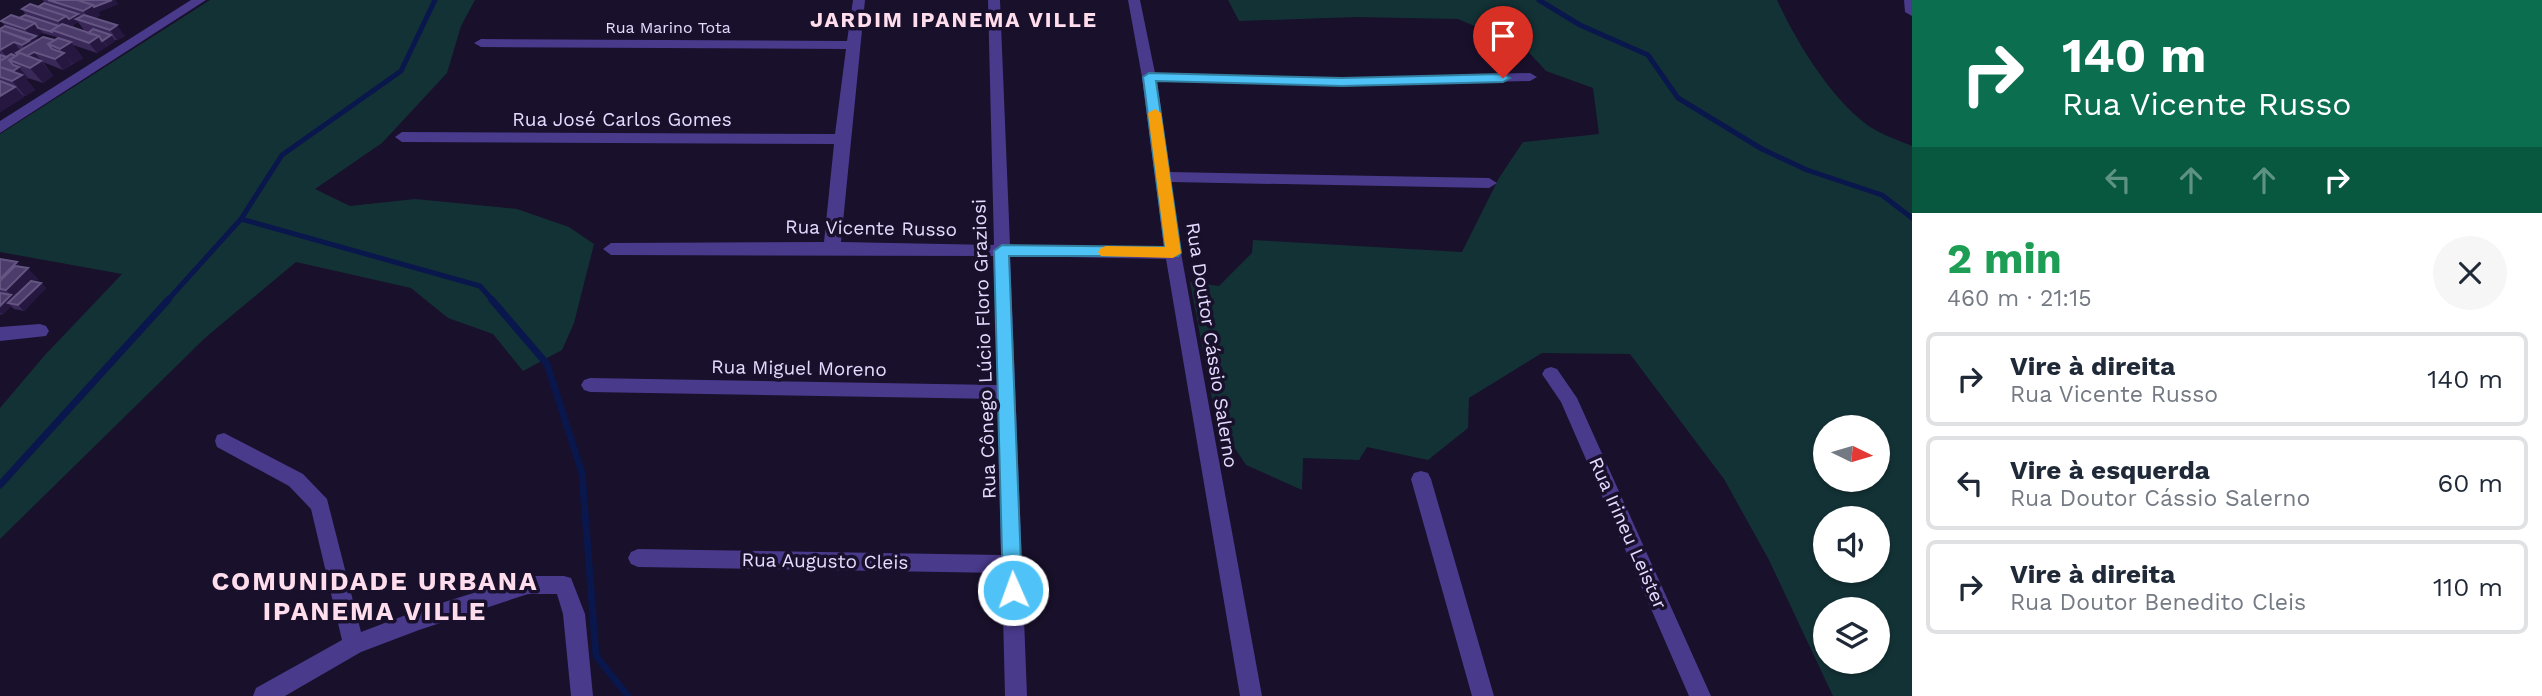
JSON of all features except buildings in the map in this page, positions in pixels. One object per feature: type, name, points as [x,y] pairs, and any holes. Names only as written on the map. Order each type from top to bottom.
[{"type":"street","points":[[0,128],[200,0]]},
{"type":"street","points":[[832,248],[859,0]]},
{"type":"street","name":"Rua Cônego Lúcio Floro Graziosi","points":[[994,0],[1016,696]]},
{"type":"street","name":"Rua Doutor Cássio Salerno","points":[[1134,0],[1165,177],[1173,253],[1251,696]]},
{"type":"street","points":[[1910,0],[1912,12]]},
{"type":"street","name":"Rua Marino Tota","points":[[481,43],[855,46]]},
{"type":"street","points":[[1149,77],[1342,82],[1530,77]]},
{"type":"street","name":"Rua José Carlos Gomes","points":[[402,137],[842,139]]},
{"type":"street","points":[[1165,177],[1489,183]]},
{"type":"street","name":"Rua Vicente Russo","points":[[611,249],[832,248],[1173,253]]},
{"type":"street","points":[[0,334],[40,331]]},
{"type":"street","name":"Rua Irineu Leister","points":[[1550,374],[1568,398],[1700,696]]},
{"type":"street","name":"Rua Miguel Moreno","points":[[590,386],[1007,392]]},
{"type":"street","points":[[224,441],[296,480],[320,505],[354,645]]},
{"type":"street","points":[[1421,479],[1483,696]]},
{"type":"street","name":"Rua Augusto Cleis","points":[[638,558],[1012,564]]},
{"type":"street","points":[[264,696],[354,645],[419,620],[528,585],[564,585],[574,614],[582,696]]},
{"type":"green space","points":[[210,0],[475,0],[461,26],[447,73],[382,143],[315,189],[350,206],[415,199],[517,209],[569,227],[594,244],[574,323],[562,350],[523,371],[493,334],[448,318],[411,288],[296,262],[206,337],[0,539],[0,408],[45,355],[122,274],[0,252],[0,134]]},
{"type":"green space","points":[[1228,0],[1777,0],[1819,73],[1847,107],[1877,131],[1912,146],[1912,696],[1833,696],[1823,674],[1890,674],[1890,597],[1813,597],[1813,654],[1769,560],[1724,479],[1630,354],[1542,353],[1469,398],[1468,428],[1428,460],[1367,447],[1359,460],[1303,458],[1302,490],[1246,465],[1216,420],[1190,282],[1219,286],[1252,253],[1253,240],[1462,252],[1499,178],[1523,142],[1599,134],[1593,88],[1546,71],[1524,47],[1458,19],[1356,17],[1239,21]]},
{"type":"waterway","points":[[241,219],[282,155],[401,71],[435,0]]},
{"type":"waterway","points":[[1539,0],[1580,25],[1648,55],[1678,98],[1762,149],[1807,170],[1882,195],[1912,218]]},
{"type":"waterway","points":[[166,302],[241,219]]},
{"type":"waterway","points":[[241,219],[480,286],[494,302]]},
{"type":"waterway","points":[[0,485],[168,300]]},
{"type":"waterway","points":[[492,300],[547,364],[582,473],[596,656],[628,696]]},
{"type":"slow traffic","points":[[1106,252],[1173,253],[1155,113]]},
{"type":"district","name":"JARDIM IPANEMA VILLE","points":[[954,19]]},
{"type":"district","name":"COMUNIDADE URBANA IPANEMA VILLE","points":[[375,596]]},
{"type":"route","points":[[1013,590],[1002,251],[1173,253],[1165,177],[1149,77],[1342,82],[1503,78]]}]
